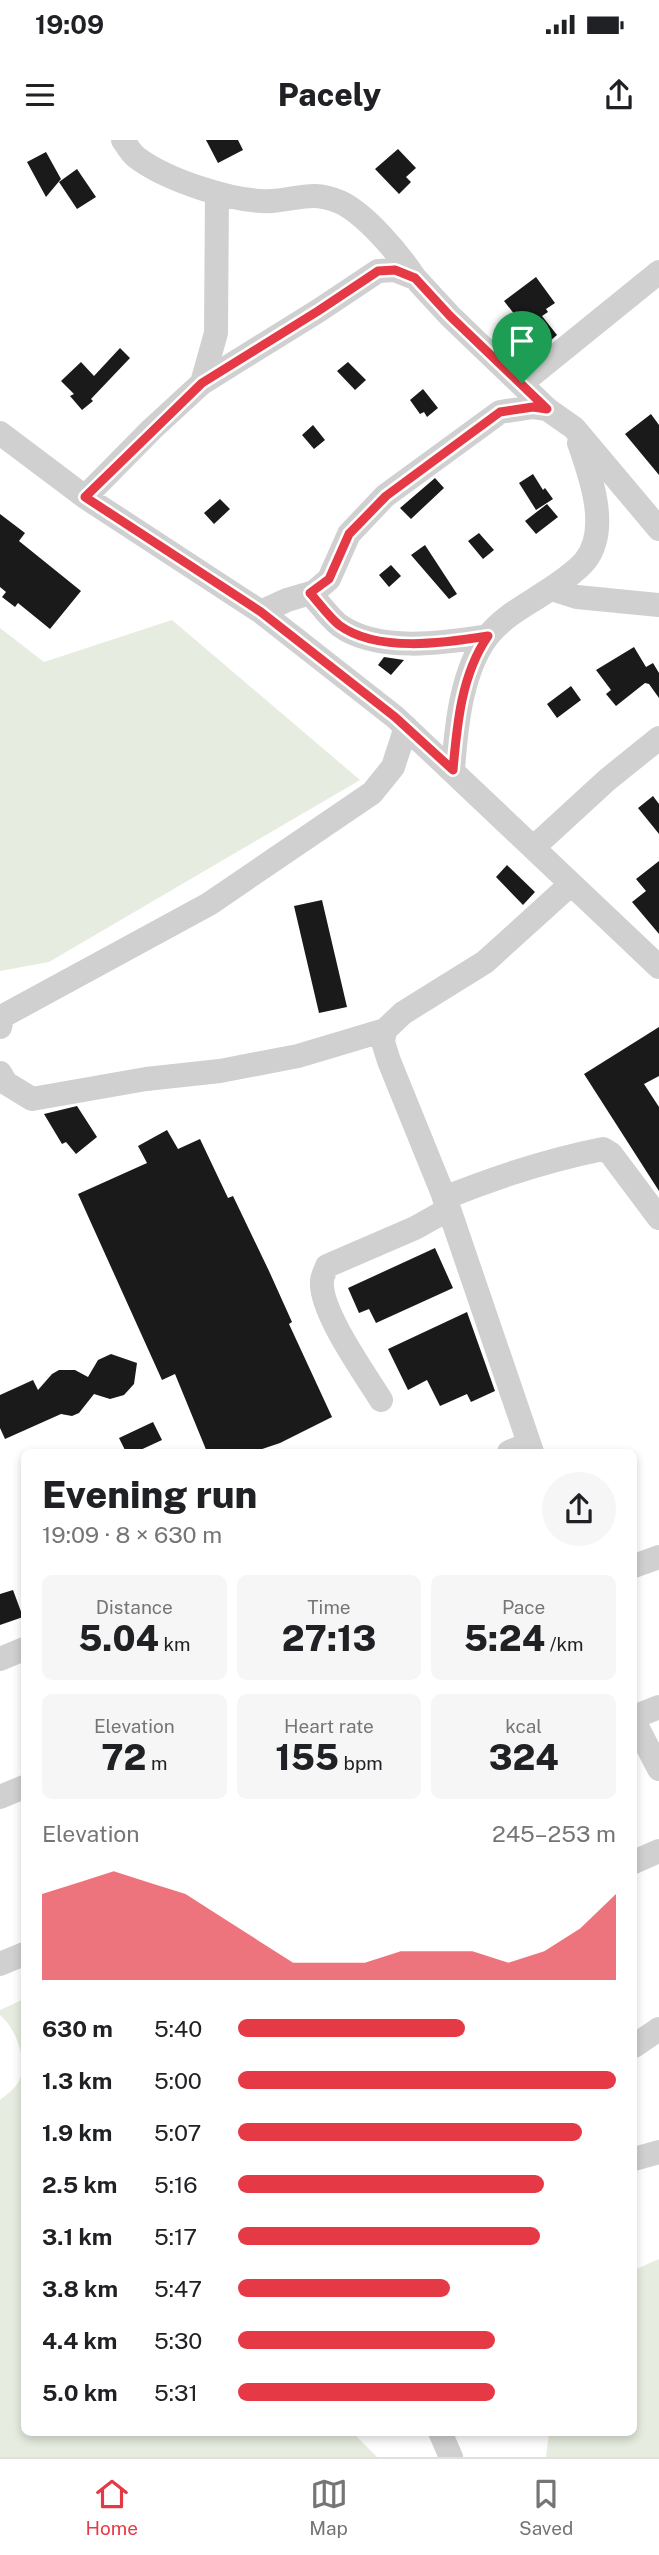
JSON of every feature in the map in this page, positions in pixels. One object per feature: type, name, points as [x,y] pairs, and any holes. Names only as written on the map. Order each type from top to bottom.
[{"type":"street","points":[[123,140],[134,156],[172,177],[217,193],[240,199],[273,201],[312,194],[341,203],[359,215],[401,255],[415,278],[450,316],[547,409],[574,428],[659,529]]},
{"type":"street","points":[[202,383],[216,333],[217,193]]},
{"type":"street","points":[[85,497],[202,383],[378,271],[395,270],[415,278]]},
{"type":"street","points":[[522,383],[659,272]]},
{"type":"street","points":[[261,612],[310,593],[329,579],[349,534],[395,489],[500,412],[533,407],[547,409]]},
{"type":"street","points":[[453,770],[457,719],[476,653],[501,620],[552,589],[584,562],[593,547],[598,531],[591,478],[574,428]]},
{"type":"street","points":[[0,433],[85,497],[261,612],[406,727],[659,967]]},
{"type":"street","points":[[552,589],[577,597],[659,605]]},
{"type":"street","points":[[310,593],[339,625],[366,639],[417,644],[488,636]]},
{"type":"street","points":[[0,1027],[3,1016],[209,904],[372,793],[393,767],[406,727]]},
{"type":"street","points":[[534,847],[607,780],[659,738]]},
{"type":"street","points":[[0,1073],[6,1083],[32,1099],[146,1079],[220,1071],[298,1056],[384,1030],[403,1013],[485,962],[571,884]]},
{"type":"street","points":[[384,1030],[383,1042],[389,1061],[447,1203],[523,1449]]},
{"type":"street","points":[[381,1400],[324,1300],[322,1280],[327,1266],[415,1228],[447,1203],[502,1175],[603,1149],[611,1154],[659,1218]]},
{"type":"street","points":[[637,1565],[659,1557]]},
{"type":"street","points":[[0,1659],[21,1650]]},
{"type":"street","points":[[637,1718],[659,1707]]},
{"type":"street","points":[[637,1725],[659,1769]]},
{"type":"street","points":[[0,1797],[21,1788]]},
{"type":"street","points":[[637,1861],[659,1851]]},
{"type":"street","points":[[0,1964],[21,1955]]},
{"type":"street","points":[[637,2044],[659,2029]]},
{"type":"street","points":[[637,2158],[659,2152]]},
{"type":"street","points":[[442,2436],[451,2457]]},
{"type":"shaded area","points":[[172,620],[360,780],[49,962],[0,971],[0,628],[44,662]]},
{"type":"shaded area","points":[[21,2000],[21,2055],[15,2036],[0,2015],[0,2010]]},
{"type":"shaded area","points":[[21,2073],[21,2436],[356,2436],[377,2457],[0,2457],[0,2100],[18,2084]]},
{"type":"shaded area","points":[[659,2259],[659,2457],[546,2457],[549,2436],[637,2436],[637,2269]]},
{"type":"building","points":[[206,140],[238,140],[243,150],[218,163]]},
{"type":"building","points":[[398,149],[416,168],[406,177],[411,182],[399,194],[375,169]]},
{"type":"building","points":[[46,152],[61,179],[46,197],[27,162]]},
{"type":"building","points":[[77,169],[96,197],[77,209],[59,182]]},
{"type":"building","points":[[536,277],[555,303],[546,309],[548,312],[542,316],[557,335],[543,347],[518,313],[515,315],[504,301]]},
{"type":"building","points":[[120,348],[130,358],[82,410],[70,396],[74,394],[61,381],[81,362],[94,376]]},
{"type":"building","points":[[348,362],[366,380],[355,390],[337,371]]},
{"type":"building","points":[[423,389],[438,408],[427,417],[424,412],[420,414],[410,400]]},
{"type":"building","points":[[651,414],[659,425],[659,475],[625,434]]},
{"type":"building","points":[[313,425],[325,440],[314,449],[302,435]]},
{"type":"building","points":[[533,474],[543,490],[545,488],[553,499],[536,510],[519,483]]},
{"type":"building","points":[[435,478],[444,488],[411,519],[400,508]]},
{"type":"building","points":[[220,499],[230,509],[214,524],[204,513]]},
{"type":"building","points":[[547,504],[558,517],[536,534],[525,521]]},
{"type":"building","points":[[0,514],[25,533],[19,541],[81,591],[50,629],[18,603],[15,607],[2,597],[6,592],[0,587]]},
{"type":"building","points":[[479,533],[494,550],[483,559],[468,541]]},
{"type":"building","points":[[425,545],[457,594],[449,599],[411,555]]},
{"type":"building","points":[[391,565],[401,576],[389,587],[379,575]]},
{"type":"building","points":[[634,647],[646,667],[653,663],[659,673],[659,698],[649,684],[645,683],[616,706],[606,694],[611,690],[596,670]]},
{"type":"building","points":[[384,657],[404,660],[391,675],[378,665]]},
{"type":"building","points":[[571,686],[581,700],[557,718],[547,704]]},
{"type":"building","points":[[653,796],[659,804],[659,834],[638,808]]},
{"type":"building","points":[[659,861],[659,934],[632,902],[646,891],[636,879]]},
{"type":"building","points":[[507,865],[535,892],[523,905],[496,877]]},
{"type":"building","points":[[322,900],[347,1007],[319,1013],[294,906]]},
{"type":"building","points":[[659,1027],[659,1076],[644,1084],[659,1107],[659,1191],[584,1074]]},
{"type":"building","points":[[77,1106],[97,1137],[76,1154],[66,1142],[62,1144],[44,1114]]},
{"type":"building","points":[[167,1130],[178,1149],[200,1139],[228,1198],[233,1196],[269,1271],[292,1322],[289,1324],[332,1417],[262,1449],[206,1449],[175,1374],[162,1380],[78,1194],[147,1163],[138,1146]]},
{"type":"building","points":[[435,1248],[453,1288],[376,1323],[369,1309],[359,1313],[348,1288]]},
{"type":"building","points":[[467,1312],[495,1391],[471,1402],[467,1394],[440,1406],[427,1380],[408,1390],[388,1349]]},
{"type":"building","points":[[111,1354],[137,1363],[134,1384],[124,1395],[110,1399],[94,1394],[79,1413],[72,1416],[61,1414],[5,1439],[0,1428],[0,1395],[33,1380],[38,1390],[59,1370],[75,1370],[88,1377],[98,1360]]},
{"type":"building","points":[[153,1422],[162,1440],[142,1449],[124,1449],[119,1438]]},
{"type":"building","points":[[13,1590],[21,1618],[0,1625],[0,1594]]},
{"type":"route","points":[[395,270],[415,278],[450,316],[522,383],[547,409],[533,407],[500,412],[386,496],[349,534],[329,579],[310,593],[339,625],[366,639],[417,644],[488,636],[476,653],[457,719],[453,770],[395,717],[261,612],[85,497],[202,383],[378,271],[395,270]]}]
